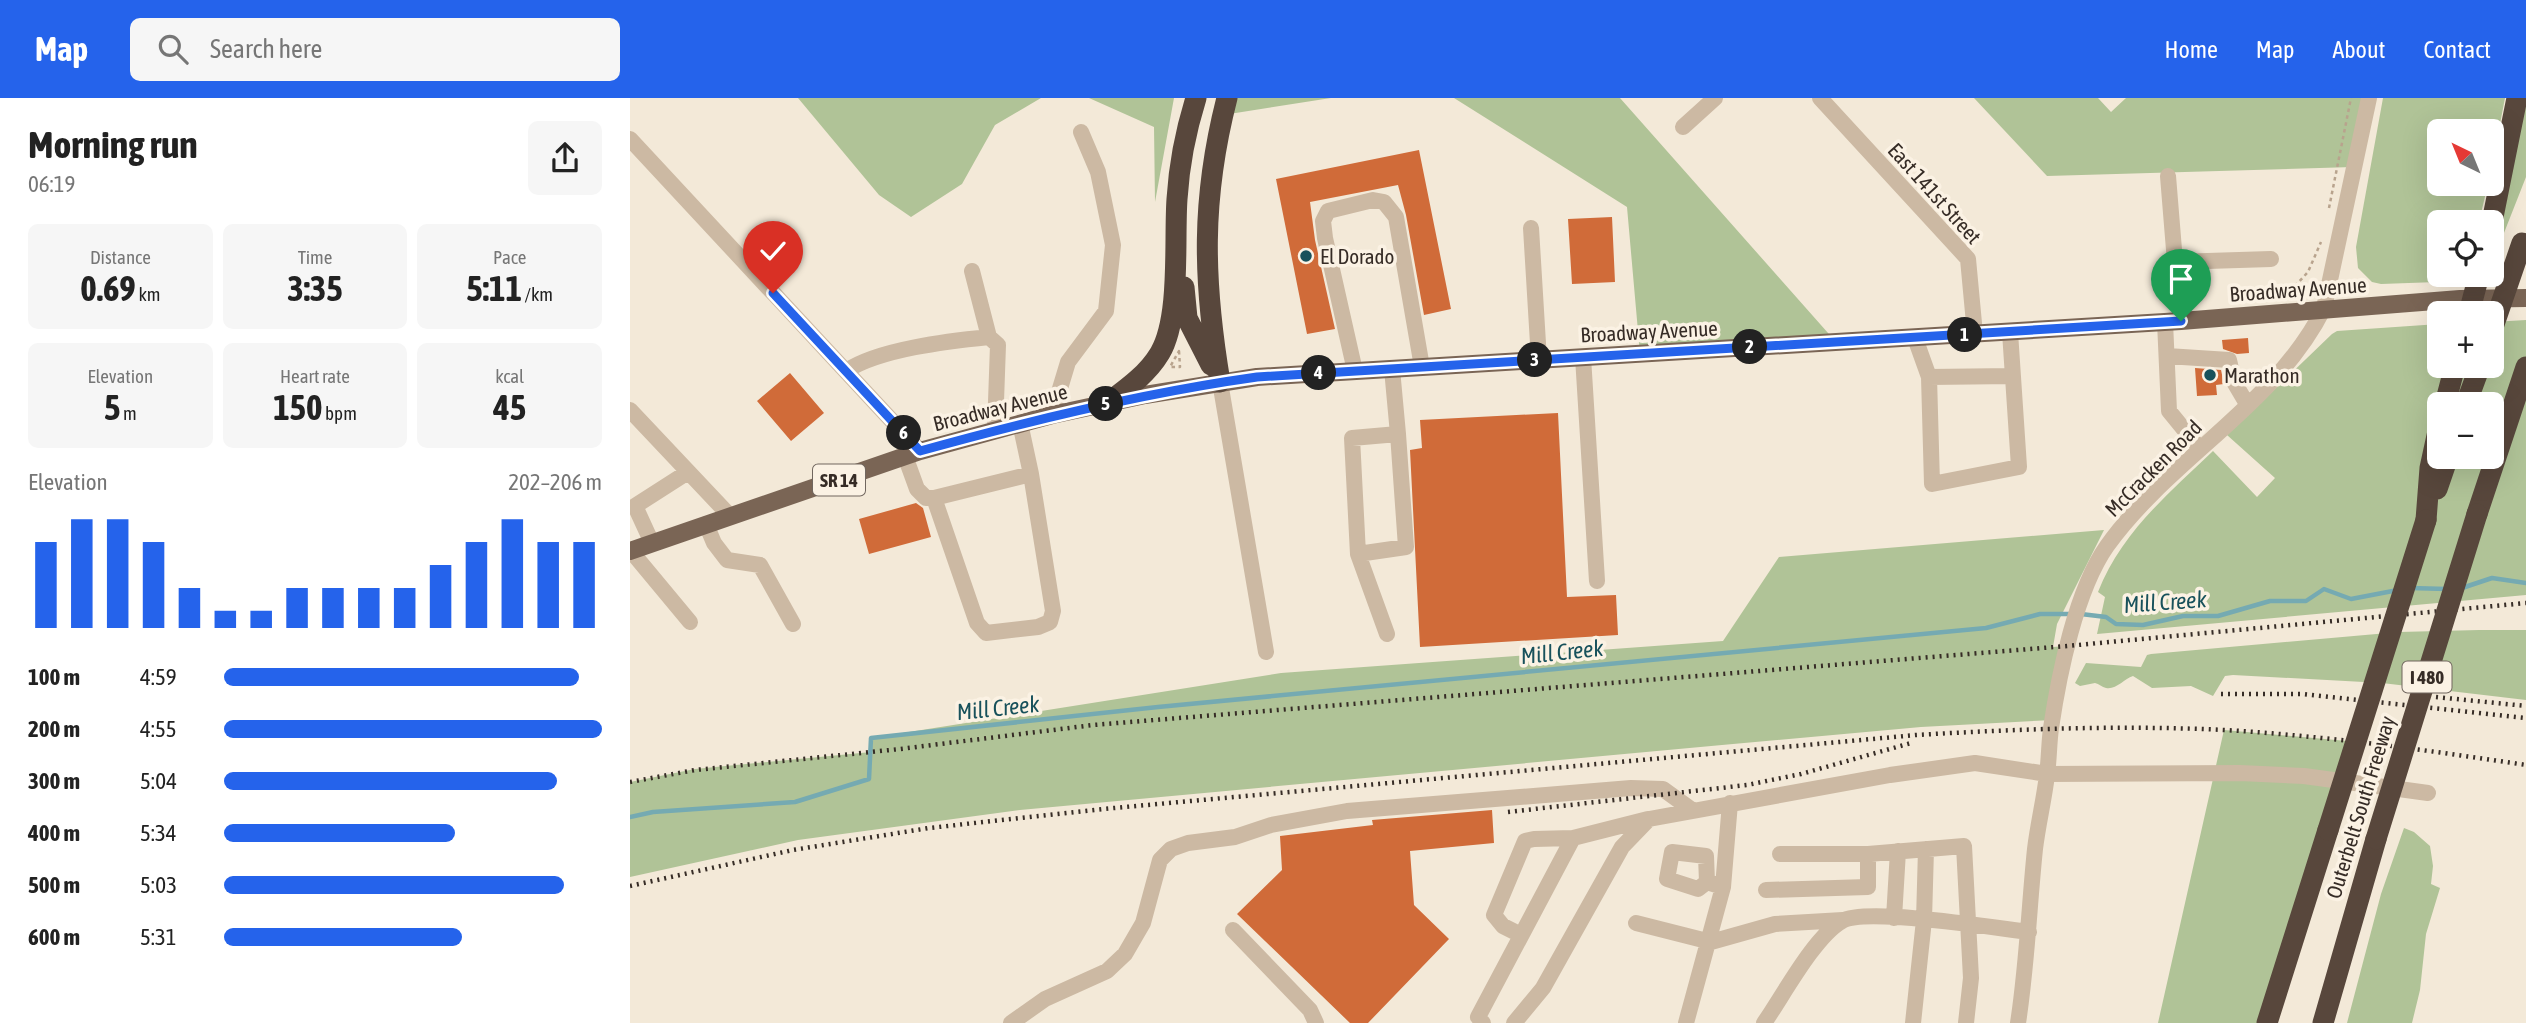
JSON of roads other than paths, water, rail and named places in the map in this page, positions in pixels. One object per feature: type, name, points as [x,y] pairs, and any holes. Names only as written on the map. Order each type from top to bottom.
[{"type":"highway","points":[[1105,405],[1130,386],[1160,353],[1172,313],[1179,183],[1196,98]]},
{"type":"highway","points":[[1220,382],[1210,321],[1206,263],[1213,166],[1227,98]]},
{"type":"highway","points":[[2494,210],[2516,98]]},
{"type":"highway","points":[[2502,301],[2524,239]]},
{"type":"highway","points":[[1175,246],[1182,272],[1187,318],[1220,382]]},
{"type":"highway","name":"Outerbelt South Freeway","points":[[2323,1023],[2376,839],[2477,514],[2526,367]]},
{"type":"highway","points":[[2426,520],[2430,469]]},
{"type":"highway","name":"Outerbelt South Freeway","points":[[2267,1023],[2444,469]]},
{"type":"main road","name":"Broadway Avenue","points":[[630,551],[912,453],[1020,423],[1220,382],[1257,377],[2173,322],[2324,308],[2526,298]]},
{"type":"street","points":[[1683,127],[1715,98]]},
{"type":"street","name":"East 141st Street","points":[[1820,98],[1968,259],[1975,334]]},
{"type":"street","name":"McCracken Road","points":[[2018,1023],[2029,932],[2035,848],[2047,774],[2051,728],[2071,637],[2085,592],[2100,558],[2118,531],[2296,355],[2324,308],[2369,98]]},
{"type":"street","points":[[1052,415],[1069,362],[1106,312],[1113,245],[1098,172],[1081,132]]},
{"type":"street","points":[[630,139],[846,371],[912,453],[919,494],[934,498],[1031,474]]},
{"type":"street","points":[[2168,176],[2175,262],[2173,322],[2166,356],[2169,411],[2200,449]]},
{"type":"street","points":[[1354,371],[1323,221],[1328,211],[1373,200],[1384,202],[1396,217],[1422,367]]},
{"type":"street","points":[[1531,228],[1539,360]]},
{"type":"street","points":[[2175,262],[2271,258]]},
{"type":"street","points":[[972,271],[989,337],[998,345],[995,430]]},
{"type":"street","points":[[1915,338],[1929,377],[1932,484],[2019,467],[2010,332]]},
{"type":"street","points":[[846,371],[863,360],[958,340],[989,337]]},
{"type":"street","points":[[2166,356],[2229,360],[2234,383],[2247,404]]},
{"type":"street","points":[[1583,357],[1597,581]]},
{"type":"street","points":[[1358,554],[1406,547],[1392,369]]},
{"type":"street","points":[[1929,377],[2013,376]]},
{"type":"street","points":[[1220,382],[1266,652]]},
{"type":"street","points":[[630,410],[730,516]]},
{"type":"street","points":[[934,498],[976,623],[986,633],[1050,622],[1053,611],[1020,423]]},
{"type":"street","points":[[1387,634],[1358,554],[1352,438],[1398,433]]},
{"type":"street","points":[[652,543],[635,506],[688,472]]},
{"type":"street","points":[[706,524],[714,543],[727,560],[760,565],[793,624]]},
{"type":"street","points":[[630,551],[690,622]]},
{"type":"street","points":[[1521,936],[1503,926],[1494,915],[1525,841],[1573,838],[1692,810],[1975,762],[2047,774],[2226,773],[2304,776],[2428,793]]},
{"type":"street","points":[[1011,1023],[1045,999],[1107,971],[1125,954],[1143,923],[1160,860],[1171,849],[1188,843],[1235,837],[1271,825],[1347,811],[1632,788],[1662,789],[1692,810]]},
{"type":"street","points":[[1686,1023],[1711,942],[1715,885],[1730,803]]},
{"type":"street","points":[[1514,1023],[1543,988],[1622,847],[1649,819]]},
{"type":"street","points":[[1483,1023],[1478,1017],[1573,838]]},
{"type":"street","points":[[1780,854],[1868,854],[1964,846],[1966,922],[1972,978],[1966,1023]]},
{"type":"street","points":[[1913,1023],[1924,920],[1926,849]]},
{"type":"street","points":[[1894,918],[1898,851]]},
{"type":"street","points":[[1868,854],[1868,916]]},
{"type":"street","points":[[1766,890],[1868,887]]},
{"type":"street","points":[[1636,923],[1711,942],[1775,924],[1868,916],[1966,922],[2029,932]]},
{"type":"street","points":[[1764,1023],[1812,950],[1843,920]]},
{"type":"street","points":[[1233,930],[1310,1010],[1315,1023]]},
{"type":"waterway","name":"Mill Creek","points":[[2462,588],[2492,578],[2526,583]]},
{"type":"waterway","name":"Mill Creek","points":[[2410,588],[2447,589]]},
{"type":"waterway","name":"Mill Creek","points":[[2081,614],[2106,617],[2116,624],[2143,625],[2183,616],[2218,616],[2270,601],[2306,601],[2324,589],[2351,599],[2398,590]]},
{"type":"waterway","name":"Mill Creek","points":[[630,817],[653,812],[795,802],[869,779],[871,738],[1158,707],[1986,628],[2040,614],[2072,614]]},
{"type":"railway","points":[[630,782],[695,770],[900,749],[1093,725],[2067,646],[2526,603]]},
{"type":"railway","points":[[2221,694],[2303,694],[2526,718]]},
{"type":"railway","points":[[2436,697],[2526,706]]},
{"type":"railway","points":[[630,886],[793,850],[929,828],[1103,809],[1916,735],[2071,728],[2225,730],[2376,744],[2526,765]]},
{"type":"railway","points":[[1508,812],[1747,785],[1801,774],[1911,743]]},
{"type":"place","name":"El Dorado","points":[[1306,256]]},
{"type":"place","name":"Marathon","points":[[2210,375]]}]
